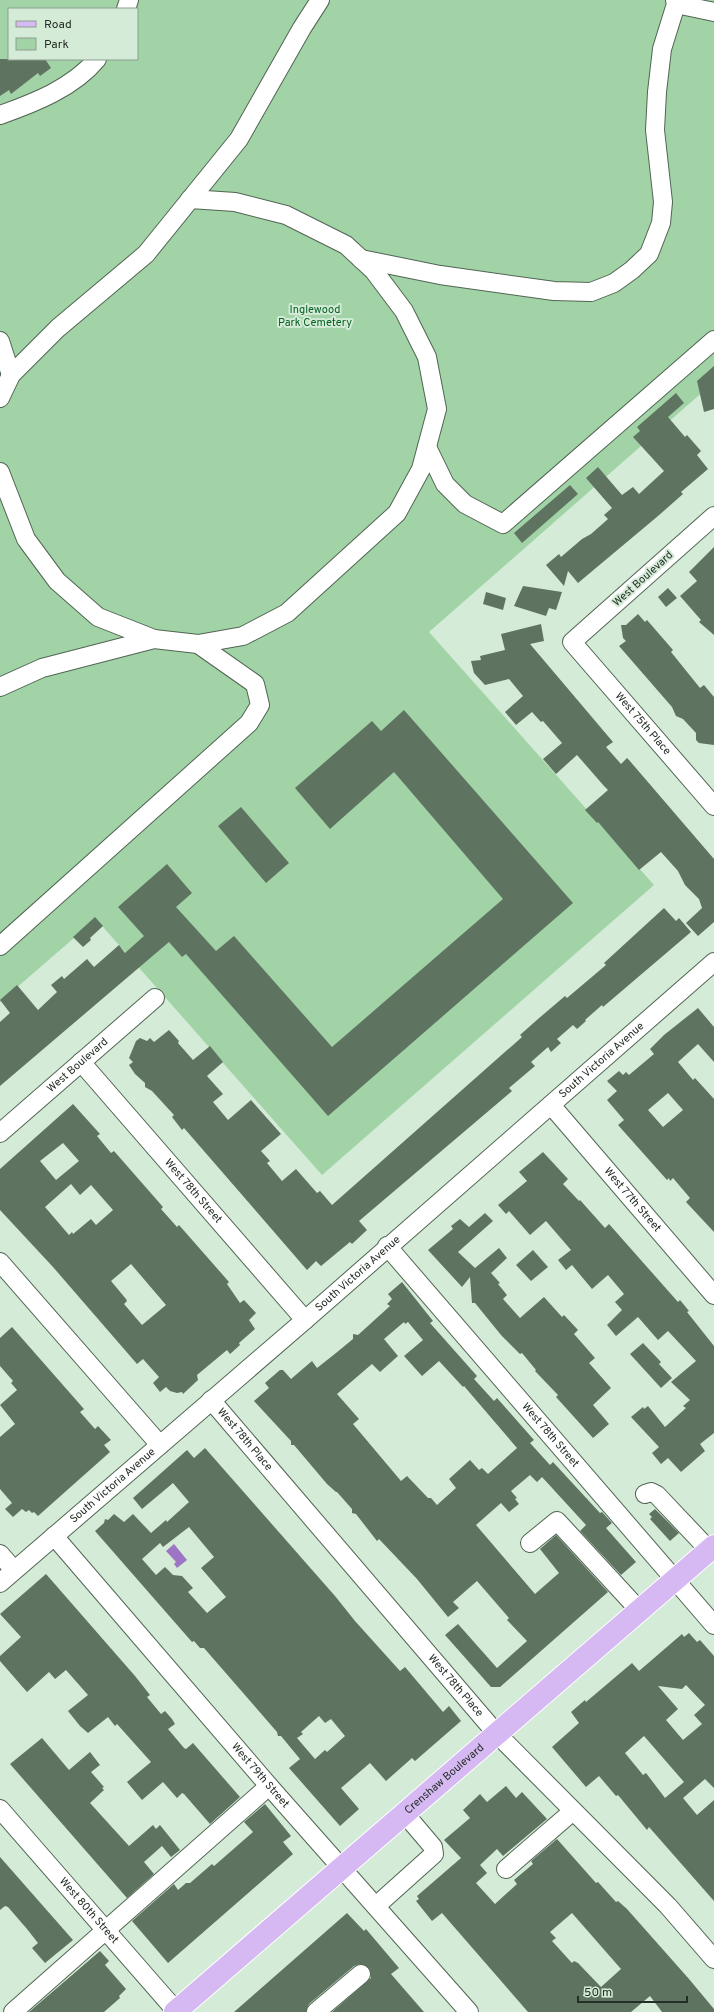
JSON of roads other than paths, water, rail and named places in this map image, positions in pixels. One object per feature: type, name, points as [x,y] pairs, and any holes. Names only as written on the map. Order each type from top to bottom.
[{"type":"main road","name":"Crenshaw Boulevard","points":[[176,2012],[405,1814],[496,1733],[712,1548]]},
{"type":"street","points":[[0,398],[11,375],[58,328],[146,254],[239,139],[302,28],[320,0]]},
{"type":"street","points":[[361,259],[440,275],[554,291],[591,292],[614,284],[649,254],[661,223],[663,202],[655,130],[657,92],[662,49],[675,2],[714,12]]},
{"type":"street","points":[[0,115],[40,100],[89,68],[96,60]]},
{"type":"street","points":[[0,472],[26,539],[57,581],[98,617],[154,639],[198,644],[243,636],[287,613],[397,513],[421,470],[437,409],[427,358],[404,311],[374,271],[346,245],[286,215],[235,202],[190,199]]},
{"type":"street","points":[[427,447],[445,484],[465,504],[503,524],[714,340]]},
{"type":"street","points":[[0,341],[11,375]]},
{"type":"street","name":"West Boulevard","points":[[572,642],[714,516]]},
{"type":"street","points":[[0,687],[42,668],[154,639]]},
{"type":"street","name":"West 75th Place","points":[[572,642],[714,806]]},
{"type":"street","points":[[0,946],[249,723],[260,705],[255,684],[198,644]]},
{"type":"street","name":"South Victoria Avenue","points":[[0,1583],[305,1320],[387,1246],[714,962]]},
{"type":"street","name":"West Boulevard","points":[[0,1132],[155,998]]},
{"type":"street","name":"West 78th Street","points":[[81,1062],[305,1320]]},
{"type":"street","name":"West 77th Street","points":[[551,1105],[714,1295]]},
{"type":"street","name":"West 78th Street","points":[[387,1246],[674,1580],[714,1624]]},
{"type":"street","points":[[0,1262],[160,1445]]},
{"type":"street","name":"West 78th Place","points":[[211,1400],[496,1733],[668,1906],[714,1959]]},
{"type":"street","points":[[646,1494],[651,1492],[658,1495],[712,1548]]},
{"type":"street","points":[[530,1543],[557,1521],[639,1610]]},
{"type":"street","name":"West 79th Street","points":[[54,1536],[269,1786],[468,2012]]},
{"type":"street","points":[[0,1554],[14,1570]]},
{"type":"street","points":[[13,2012],[269,1786]]},
{"type":"street","name":"West 80th Street","points":[[0,1809],[176,2012]]},
{"type":"street","points":[[506,1869],[573,1811]]},
{"type":"street","points":[[376,1906],[434,1854],[434,1847],[405,1814]]},
{"type":"street","points":[[316,2012],[361,1974]]},
{"type":"park label","name":"Inglewood Park Cemetery","points":[[315,316]]}]
